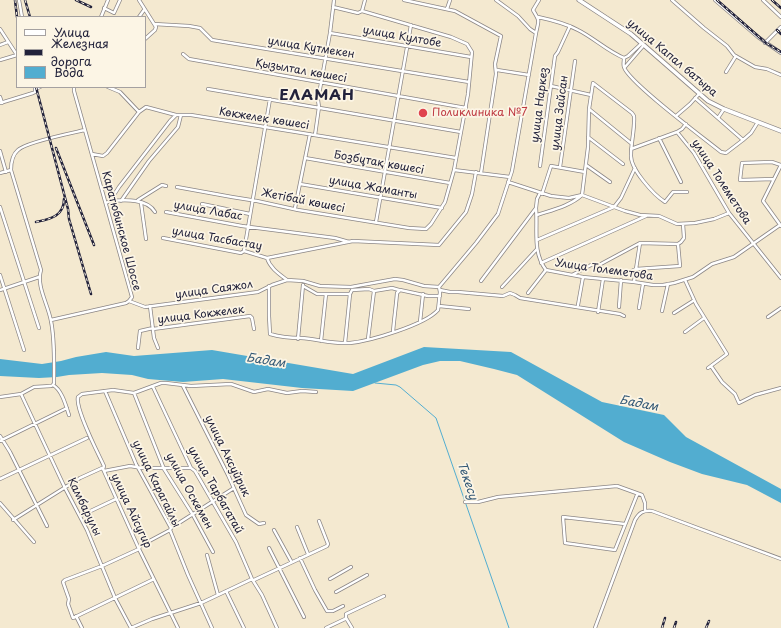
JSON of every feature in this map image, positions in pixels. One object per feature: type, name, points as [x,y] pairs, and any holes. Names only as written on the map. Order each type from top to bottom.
[{"type":"main road","name":"улица Капал батыра","points":[[579,0],[601,13],[643,44],[708,101],[724,109],[781,131]]},
{"type":"street","points":[[19,0],[22,16]]},
{"type":"street","points":[[101,16],[108,0]]},
{"type":"street","points":[[104,8],[114,13],[120,0]]},
{"type":"street","points":[[139,0],[154,24],[155,30],[146,38]]},
{"type":"street","points":[[315,135],[319,107],[318,100],[330,33],[334,0]]},
{"type":"street","points":[[362,11],[365,0]]},
{"type":"street","points":[[404,0],[447,9],[461,14],[501,36],[495,64],[496,70],[481,173]]},
{"type":"street","points":[[447,9],[450,0]]},
{"type":"street","points":[[496,0],[518,16],[530,29],[536,33]]},
{"type":"street","points":[[269,286],[270,334],[345,343],[368,339],[393,332],[420,322],[435,313],[439,306],[440,288],[498,214],[510,177],[538,24],[538,17],[533,10],[539,0]]},
{"type":"street","points":[[672,0],[727,46],[736,56],[755,67],[767,68],[781,75]]},
{"type":"street","points":[[715,0],[765,42],[781,53]]},
{"type":"street","points":[[762,0],[781,17]]},
{"type":"street","points":[[334,7],[358,13],[362,11],[411,24],[451,37],[467,44],[472,52],[466,108],[454,170],[442,208]]},
{"type":"street","points":[[140,16],[144,10]]},
{"type":"street","points":[[538,17],[556,21],[577,29],[603,45],[614,54],[624,58]]},
{"type":"street","name":"улица Кутмекен","points":[[154,24],[200,28],[212,40],[469,82]]},
{"type":"street","points":[[376,222],[411,24]]},
{"type":"street","name":"улица Наркез","points":[[540,166],[555,56],[570,26]]},
{"type":"street","points":[[765,42],[781,27]]},
{"type":"street","points":[[0,29],[16,54]]},
{"type":"street","name":"улица Култобе","points":[[330,33],[471,57]]},
{"type":"street","points":[[0,45],[8,42]]},
{"type":"street","points":[[624,58],[643,44]]},
{"type":"street","points":[[624,67],[643,44]]},
{"type":"street","name":"Қызылтал көшесі","points":[[183,54],[189,59],[466,108]]},
{"type":"street","points":[[0,60],[16,55]]},
{"type":"street","points":[[726,72],[736,56]]},
{"type":"street","points":[[624,58],[624,67],[629,75],[646,92],[723,153],[730,150],[751,133],[758,122]]},
{"type":"street","name":"улица Зайсан","points":[[560,167],[575,61]]},
{"type":"street","points":[[496,70],[529,75]]},
{"type":"street","points":[[537,215],[564,206],[582,195],[586,164],[589,109],[593,82],[634,116],[631,159],[652,191],[665,202],[673,192],[687,192]]},
{"type":"street","points":[[551,86],[591,95]]},
{"type":"street","points":[[0,97],[1,103],[33,93],[35,88]]},
{"type":"street","name":"Каратюбинское Шоссе","points":[[51,320],[129,301],[132,297],[74,88]]},
{"type":"street","points":[[92,154],[103,156],[107,153],[139,112],[120,92],[110,88]]},
{"type":"street","points":[[208,89],[461,132]]},
{"type":"street","points":[[676,116],[699,94]]},
{"type":"street","points":[[695,98],[743,140]]},
{"type":"street","points":[[244,251],[270,99]]},
{"type":"street","name":"Көкжелек көшесі","points":[[139,112],[146,107],[176,115],[310,134],[456,158]]},
{"type":"street","points":[[589,109],[632,144]]},
{"type":"street","points":[[718,118],[724,109]]},
{"type":"street","points":[[110,201],[123,182],[176,115]]},
{"type":"street","points":[[121,201],[149,161],[178,127],[181,115]]},
{"type":"street","points":[[631,149],[677,132],[686,124]]},
{"type":"street","points":[[53,385],[54,355],[51,320],[39,277],[41,270],[11,170],[11,161],[19,148],[49,138],[85,130]]},
{"type":"street","name":"улица Толеметова","points":[[677,132],[694,153],[729,213],[781,278]]},
{"type":"street","points":[[295,208],[310,134]]},
{"type":"street","points":[[588,136],[623,164]]},
{"type":"street","points":[[659,138],[681,182]]},
{"type":"street","points":[[0,151],[6,172]]},
{"type":"street","name":"Бозбұтақ көшесі","points":[[305,158],[450,183]]},
{"type":"street","points":[[774,179],[740,180],[742,164],[772,162],[781,165],[774,179],[763,201],[780,225]]},
{"type":"street","points":[[586,164],[610,182]]},
{"type":"street","name":"улица Зайсан","points":[[541,194],[551,166],[585,172]]},
{"type":"street","points":[[537,240],[614,207],[621,198],[635,167]]},
{"type":"street","points":[[0,173],[11,170]]},
{"type":"street","points":[[454,170],[510,177]]},
{"type":"street","name":"улица Тасбастау","points":[[163,238],[241,253],[244,251],[267,258],[350,242],[371,241],[439,245],[466,212],[472,194],[476,172]]},
{"type":"street","points":[[508,182],[551,196],[569,198],[582,195],[592,200],[640,215],[659,216],[677,224],[714,219],[729,213]]},
{"type":"street","name":"улица Жаманты","points":[[300,184],[442,208]]},
{"type":"street","points":[[106,202],[138,200],[162,186],[166,186]]},
{"type":"street","name":"Жетібай көшесі","points":[[177,187],[376,222],[426,229],[442,208]]},
{"type":"street","points":[[481,281],[536,208],[537,199],[541,194]]},
{"type":"street","points":[[138,200],[153,208],[155,212]]},
{"type":"street","points":[[141,202],[146,239]]},
{"type":"street","points":[[202,204],[250,214]]},
{"type":"street","points":[[0,207],[39,328]]},
{"type":"street","name":"Улица Толеметова","points":[[536,208],[537,248],[546,270],[583,277],[621,280],[653,285],[668,284],[693,277],[712,264],[734,257],[780,225]]},
{"type":"street","name":"улица Лабас","points":[[166,212],[248,226],[335,238],[350,242]]},
{"type":"street","points":[[542,263],[648,215]]},
{"type":"street","points":[[572,275],[591,265],[599,265],[640,243],[678,244],[683,240],[683,224]]},
{"type":"street","points":[[634,282],[640,243]]},
{"type":"street","points":[[623,276],[636,269],[680,266],[678,244]]},
{"type":"street","points":[[502,287],[537,248]]},
{"type":"street","name":"улица Тасбастау","points":[[267,258],[275,271],[287,280]]},
{"type":"street","points":[[528,293],[546,270]]},
{"type":"street","points":[[0,275],[24,350]]},
{"type":"street","points":[[0,290],[39,277]]},
{"type":"street","points":[[578,305],[583,277]]},
{"type":"street","name":"улица Саяжол","points":[[129,301],[145,307],[258,292],[269,286],[287,280],[303,281],[320,286],[351,287],[394,279],[440,288],[450,292],[503,296],[510,293],[520,298],[598,312],[620,314],[624,316]]},
{"type":"street","points":[[598,312],[603,279]]},
{"type":"street","points":[[619,307],[621,280]]},
{"type":"street","points":[[685,280],[694,301],[727,354],[708,368]]},
{"type":"street","points":[[298,338],[303,281]]},
{"type":"street","points":[[639,308],[643,284]]},
{"type":"street","points":[[662,311],[668,284]]},
{"type":"street","points":[[303,286],[315,294],[350,295]]},
{"type":"street","points":[[345,343],[350,295],[354,290],[369,289],[374,291],[392,288],[440,296]]},
{"type":"street","points":[[393,332],[398,302],[397,294],[400,290]]},
{"type":"street","points":[[368,339],[374,291]]},
{"type":"street","points":[[321,341],[326,294]]},
{"type":"street","points":[[420,322],[423,294]]},
{"type":"street","points":[[132,297],[137,304]]},
{"type":"street","points":[[674,313],[694,301]]},
{"type":"street","points":[[150,306],[154,338],[158,348]]},
{"type":"street","points":[[439,306],[469,309]]},
{"type":"street","points":[[768,317],[781,308]]},
{"type":"street","name":"улица Кокжелек","points":[[153,329],[251,317],[254,329]]},
{"type":"street","points":[[685,332],[704,318]]},
{"type":"street","points":[[138,348],[140,331],[153,329]]},
{"type":"street","points":[[711,366],[722,382],[735,394],[740,403],[755,396],[781,388]]},
{"type":"street","points":[[105,391],[116,390],[134,394],[161,383],[183,386],[231,384],[254,392],[268,389],[287,393],[302,391],[316,392]]},
{"type":"street","points":[[0,397],[21,394],[34,387],[53,385]]},
{"type":"street","points":[[53,385],[56,387],[67,408],[69,416]]},
{"type":"street","name":"улица Аксуйрик","points":[[183,386],[246,515],[260,524],[264,523]]},
{"type":"street","name":"улица Тарбагатай","points":[[153,387],[191,468],[236,542],[277,628]]},
{"type":"street","name":"улица Айсугир","points":[[105,391],[82,394],[77,399],[82,416],[104,466],[104,470],[116,499],[178,628]]},
{"type":"street","name":"улица Карагайлы","points":[[105,391],[138,467],[170,529],[188,575],[212,628]]},
{"type":"street","name":"Камбарулы","points":[[21,394],[65,488],[87,530],[115,598],[131,628]]},
{"type":"street","name":"улица Оскемен","points":[[134,394],[164,469],[193,515],[213,552]]},
{"type":"street","points":[[1,440],[67,408]]},
{"type":"street","points":[[0,436],[1,440],[10,452],[47,526]]},
{"type":"street","points":[[0,479],[87,438]]},
{"type":"street","points":[[14,520],[65,488],[102,468],[104,470],[123,467],[164,469],[191,468]]},
{"type":"street","points":[[465,502],[478,502],[498,497],[617,486],[626,488],[637,495],[642,495],[644,499],[644,511]]},
{"type":"street","points":[[82,628],[74,617],[68,604],[69,599],[64,581],[139,549],[140,546],[193,515],[234,488]]},
{"type":"street","points":[[625,524],[563,517],[565,543],[615,550],[637,495]]},
{"type":"street","points":[[80,516],[116,499]]},
{"type":"street","points":[[0,503],[34,542]]},
{"type":"street","points":[[595,628],[635,520],[644,511],[652,511],[781,560]]},
{"type":"street","points":[[131,628],[152,619],[201,603],[328,544],[319,521]]},
{"type":"street","points":[[297,527],[308,554]]},
{"type":"street","points":[[274,530],[292,561]]},
{"type":"street","points":[[269,548],[304,617]]},
{"type":"street","points":[[207,555],[218,595]]},
{"type":"street","points":[[300,558],[327,611],[333,611],[343,606]]},
{"type":"street","points":[[330,579],[351,567]]},
{"type":"street","points":[[336,592],[367,575]]},
{"type":"street","points":[[74,617],[154,579]]},
{"type":"street","points":[[226,592],[244,628]]},
{"type":"street","points":[[326,628],[346,618],[346,614],[384,596]]},
{"type":"street","points":[[346,618],[352,628]]},
{"type":"water","name":"Бадам","points":[[424,347],[511,352],[602,402],[664,415],[686,437],[781,489],[781,503],[747,485],[702,474],[624,442],[517,375],[460,361],[440,361],[423,365],[353,391],[302,388],[223,379],[183,382],[148,379],[132,375],[102,373],[39,378],[0,376],[0,359],[42,364],[106,352],[134,356],[212,350],[353,374]]},
{"type":"waterway","name":"Текесу","points":[[375,383],[396,385],[400,387],[436,418],[509,628]]},
{"type":"railway","points":[[15,0],[17,16]]},
{"type":"railway","points":[[25,0],[30,16]]},
{"type":"railway","points":[[76,0],[91,7]]},
{"type":"railway","points":[[717,0],[766,43],[781,52]]},
{"type":"railway","points":[[772,0],[781,8]]},
{"type":"railway","points":[[777,30],[781,34]]},
{"type":"railway","points":[[36,88],[68,209],[69,219],[91,294]]},
{"type":"railway","points":[[56,148],[94,245]]},
{"type":"railway","points":[[36,222],[51,218],[59,213],[64,199]]},
{"type":"railway","points":[[662,628],[665,618]]},
{"type":"railway","points":[[706,628],[709,621]]},
{"type":"railway","points":[[674,628],[676,622]]},
{"type":"place","name":"Поликлиника №7","points":[[423,113]]},
{"type":"district","name":"ЕЛАМАН","points":[[317,96]]}]
